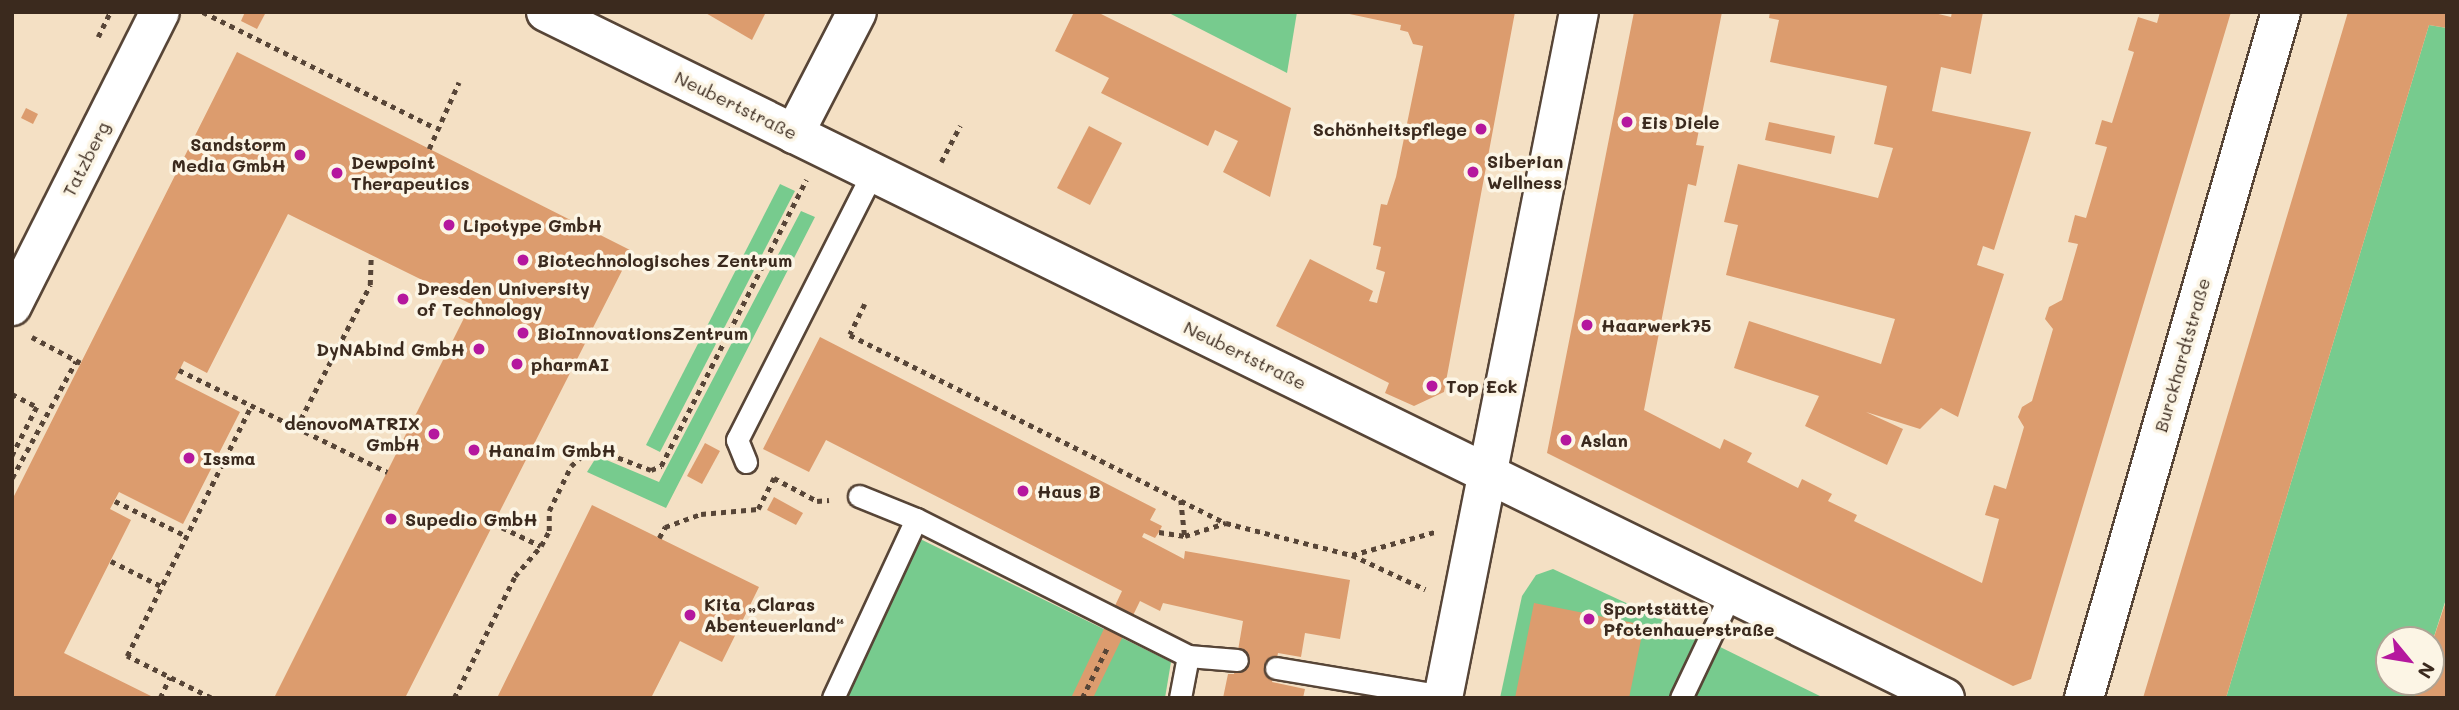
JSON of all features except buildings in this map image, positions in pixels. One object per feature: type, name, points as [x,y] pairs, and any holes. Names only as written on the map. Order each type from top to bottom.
[{"type":"street","name":"Tatzberg","points":[[12,306],[160,12]]},
{"type":"street","name":"Neubertstraße","points":[[546,12],[1945,698]]},
{"type":"street","points":[[808,141],[857,12]]},
{"type":"street","points":[[1443,697],[1579,12]]},
{"type":"street","name":"Burckhardtstraße","points":[[2084,698],[2281,12]]},
{"type":"lane","points":[[746,463],[737,440],[873,172]]},
{"type":"lane","points":[[859,496],[916,519],[1188,656],[1237,660]]},
{"type":"lane","points":[[833,698],[916,519]]},
{"type":"lane","points":[[1681,698],[1731,593]]},
{"type":"lane","points":[[1180,698],[1188,656]]},
{"type":"lane","points":[[1276,668],[1443,697]]},
{"type":"path","points":[[98,37],[110,12]]},
{"type":"path","points":[[203,12],[436,128]]},
{"type":"path","points":[[429,149],[436,128],[459,82]]},
{"type":"path","points":[[934,175],[960,126]]},
{"type":"path","points":[[454,698],[515,576],[541,547],[549,531],[549,511],[571,466],[581,457],[609,454],[651,470],[661,466],[808,141]]},
{"type":"path","points":[[296,428],[370,285],[370,255]]},
{"type":"path","points":[[865,304],[850,335],[1226,523],[1352,555],[1460,605]]},
{"type":"path","points":[[12,478],[79,362],[38,340]]},
{"type":"path","points":[[179,370],[387,472]]},
{"type":"path","points":[[12,394],[37,407],[12,456]]},
{"type":"path","points":[[211,698],[127,656],[251,406]]},
{"type":"path","points":[[746,463],[817,501],[859,496]]},
{"type":"path","points":[[659,538],[665,527],[701,514],[758,509],[774,478]]},
{"type":"path","points":[[115,500],[186,537]]},
{"type":"path","points":[[1181,500],[1185,536]]},
{"type":"path","points":[[1352,555],[1478,521]]},
{"type":"path","points":[[493,523],[541,547]]},
{"type":"path","points":[[1158,532],[1185,536],[1226,523]]},
{"type":"path","points":[[111,561],[162,586]]},
{"type":"path","points":[[160,698],[170,677]]},
{"type":"green space","points":[[1167,12],[1297,12],[1287,73]]},
{"type":"green space","points":[[2429,25],[2447,28],[2447,596],[2437,626],[2375,626],[2375,696],[2414,698],[2226,698]]},
{"type":"green space","points":[[780,184],[795,191],[660,452],[646,445]]},
{"type":"green space","points":[[801,211],[815,217],[666,508],[587,472],[597,456],[659,482]]},
{"type":"green space","points":[[906,532],[1171,662],[1165,698],[825,698]]},
{"type":"green space","name":"Sportstätte Pfotenhauerstraße","points":[[1553,569],[1824,698],[1500,698],[1522,596],[1536,575]]},
{"type":"place","name":"Eis Diele","points":[[1627,122]]},
{"type":"place","name":"Schönheitspflege","points":[[1481,129]]},
{"type":"place","name":"Sandstorm Media GmbH","points":[[300,155]]},
{"type":"place","name":"Siberian Wellness","points":[[1473,172]]},
{"type":"place","name":"Dewpoint Therapeutics","points":[[337,173]]},
{"type":"place","name":"Lipotype GmbH","points":[[449,225]]},
{"type":"place","name":"Biotechnologisches Zentrum","points":[[523,260]]},
{"type":"place","name":"Dresden University of Technology","points":[[403,299]]},
{"type":"place","name":"Haarwerk75","points":[[1587,325]]},
{"type":"place","name":"BioInnovationsZentrum","points":[[523,333]]},
{"type":"place","name":"DyNAbind GmbH","points":[[479,349]]},
{"type":"place","name":"pharmAI","points":[[517,364]]},
{"type":"place","name":"Top Eck","points":[[1432,386]]},
{"type":"place","name":"denovoMATRIX GmbH","points":[[434,434]]},
{"type":"place","name":"Aslan","points":[[1566,440]]},
{"type":"place","name":"Hanaim GmbH","points":[[474,450]]},
{"type":"place","name":"Issma","points":[[189,458]]},
{"type":"place","name":"Haus B","points":[[1023,491]]},
{"type":"place","name":"Supedio GmbH","points":[[391,519]]},
{"type":"place","name":"Kita „Claras Abenteuerland“","points":[[690,615]]},
{"type":"place","name":"Sportstätte Pfotenhauerstraße","points":[[1589,619]]}]
